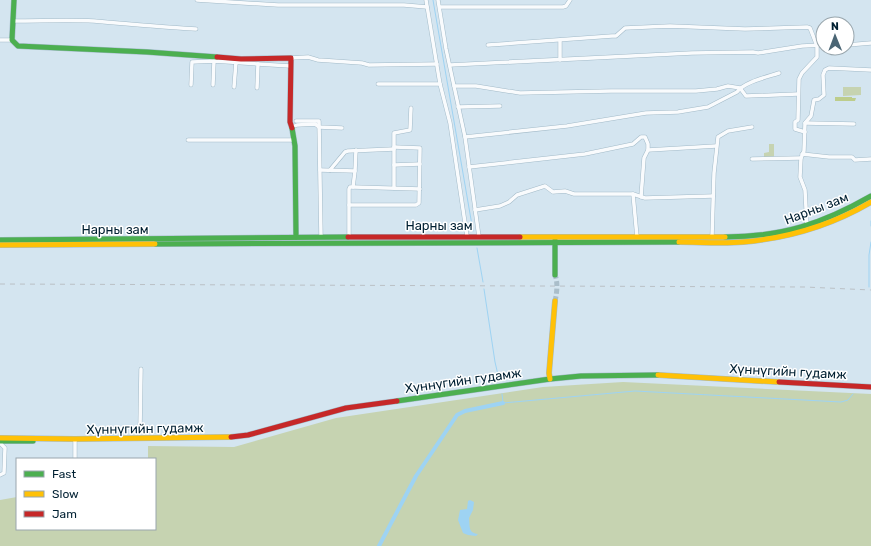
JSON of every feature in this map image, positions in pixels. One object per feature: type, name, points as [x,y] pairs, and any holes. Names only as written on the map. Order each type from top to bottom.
[{"type":"main road","points":[[14,0],[12,40],[15,44],[23,47],[147,52],[241,59],[291,58],[290,122],[294,140],[296,237]]},
{"type":"main road","name":"Нарны зам","points":[[0,245],[554,239],[637,236],[740,237],[777,233],[807,226],[846,210],[871,196]]},
{"type":"main road","name":"Нарны зам","points":[[554,239],[637,242],[742,242],[778,238],[828,224],[871,202]]},
{"type":"main road","name":"Нарны зам","points":[[0,240],[146,240],[321,236],[467,236],[480,239]]},
{"type":"main road","points":[[554,239],[555,275]]},
{"type":"main road","points":[[550,379],[554,301]]},
{"type":"main road","name":"Хүннүгийн гудамж","points":[[0,438],[57,438],[75,440],[235,437],[346,408],[550,379],[593,375],[663,375],[871,386]]},
{"type":"main road","name":"Хүннүгийн гудамж","points":[[0,442],[58,441],[62,439]]},
{"type":"street","points":[[197,0],[278,5],[404,5],[427,7]]},
{"type":"street","points":[[426,0],[440,84],[450,123],[467,236]]},
{"type":"street","points":[[438,0],[464,137],[480,239]]},
{"type":"street","points":[[440,7],[563,7],[566,6],[570,0]]},
{"type":"street","points":[[14,21],[94,21],[142,26],[196,29]]},
{"type":"street","points":[[488,45],[616,36],[625,28],[670,26],[745,29],[807,26],[810,28],[815,41]]},
{"type":"street","points":[[0,40],[12,40]]},
{"type":"street","points":[[560,40],[560,60]]},
{"type":"street","points":[[855,44],[871,43]]},
{"type":"street","points":[[450,65],[692,53],[758,53],[802,46],[815,46]]},
{"type":"street","points":[[805,132],[795,129],[795,122],[798,120],[799,79],[802,73],[817,58],[817,56]]},
{"type":"street","points":[[291,58],[308,57],[318,60],[362,63],[369,65],[437,64]]},
{"type":"street","points":[[191,85],[192,62],[214,61],[290,66]]},
{"type":"street","points":[[213,85],[214,61]]},
{"type":"street","points":[[234,87],[236,62]]},
{"type":"street","points":[[257,88],[258,64]]},
{"type":"street","points":[[807,226],[805,190],[800,177],[801,156],[804,151],[805,124],[811,116],[814,100],[819,99],[824,95],[823,75],[825,70],[829,68],[871,70]]},
{"type":"street","points":[[464,137],[568,126],[646,113],[678,112],[708,107],[737,92],[740,88],[765,77],[779,73]]},
{"type":"street","points":[[378,84],[440,84]]},
{"type":"street","points":[[454,86],[476,86],[520,93],[696,91],[717,89],[728,86],[740,88],[746,96],[798,94]]},
{"type":"street","points":[[458,107],[500,106]]},
{"type":"street","points":[[394,188],[394,132],[410,130],[411,108]]},
{"type":"street","points":[[296,121],[319,121],[321,236]]},
{"type":"street","points":[[292,127],[297,125],[315,124],[318,128],[342,128]]},
{"type":"street","points":[[805,124],[854,124]]},
{"type":"street","points":[[712,237],[716,146],[718,137],[728,131],[752,127]]},
{"type":"street","points":[[468,167],[585,154],[633,144],[641,137],[645,137],[648,150],[644,158],[641,197]]},
{"type":"street","points":[[188,140],[294,140]]},
{"type":"street","points":[[648,150],[716,146]]},
{"type":"street","points":[[330,170],[344,152],[348,150],[420,148],[419,203],[349,206]]},
{"type":"street","points":[[353,187],[356,150]]},
{"type":"street","points":[[752,159],[801,156],[852,157],[855,160],[871,159]]},
{"type":"street","points":[[394,165],[420,164]]},
{"type":"street","points":[[320,170],[354,172]]},
{"type":"street","points":[[475,210],[500,206],[509,202],[517,195],[545,186],[553,192],[564,191],[574,194],[633,194],[641,197],[713,196]]},
{"type":"street","points":[[349,236],[348,189],[350,187],[420,189]]},
{"type":"street","points":[[633,194],[637,242]]},
{"type":"street","points":[[140,429],[141,368]]},
{"type":"street","points":[[75,440],[75,458]]},
{"type":"street","points":[[0,442],[5,448],[4,473],[0,475]]},
{"type":"green space","points":[[843,87],[861,87],[861,95],[843,96]]},
{"type":"green space","points":[[835,97],[856,98],[855,101],[835,101]]},
{"type":"green space","points":[[769,144],[774,144],[774,157],[764,157],[764,153],[769,152]]},
{"type":"green space","points":[[623,382],[871,394],[871,546],[0,546],[0,500],[16,497],[16,530],[156,530],[156,458],[148,458],[148,446],[234,447],[336,418],[543,387]]},
{"type":"water","points":[[470,500],[474,502],[473,510],[469,518],[470,526],[471,531],[478,534],[476,536],[463,533],[458,520],[460,510],[467,509],[468,501]]},
{"type":"waterway","points":[[433,0],[473,231]]},
{"type":"waterway","points":[[871,221],[871,226]]},
{"type":"waterway","points":[[869,287],[869,255],[871,242]]},
{"type":"waterway","points":[[477,248],[483,282]]},
{"type":"waterway","points":[[484,289],[499,379]]},
{"type":"waterway","points":[[502,394],[503,403],[635,391],[841,402],[848,400],[853,394]]},
{"type":"waterway","points":[[379,546],[416,476],[457,415],[465,411],[503,403]]},
{"type":"tunnel","points":[[555,275],[557,288],[555,301]]},
{"type":"railway","points":[[0,284],[805,287],[871,290]]},
{"type":"traffic: fast","points":[[14,0],[12,40],[18,46],[217,57]]},
{"type":"traffic: fast","points":[[292,128],[295,146],[296,237]]},
{"type":"traffic: fast","points":[[725,237],[765,235],[801,227],[836,214],[871,196]]},
{"type":"traffic: fast","points":[[0,240],[348,237]]},
{"type":"traffic: fast","points":[[555,240],[555,275]]},
{"type":"traffic: fast","points":[[155,244],[679,242]]},
{"type":"traffic: fast","points":[[397,401],[550,379],[581,376],[658,375]]},
{"type":"traffic: fast","points":[[0,441],[33,441]]},
{"type":"traffic: slow","points":[[679,242],[735,243],[793,234],[825,224],[871,202]]},
{"type":"traffic: slow","points":[[520,237],[725,237]]},
{"type":"traffic: slow","points":[[0,245],[155,244]]},
{"type":"traffic: slow","points":[[550,379],[549,373],[555,301]]},
{"type":"traffic: slow","points":[[658,375],[779,382]]},
{"type":"traffic: slow","points":[[0,438],[75,439],[231,437]]},
{"type":"traffic: jam","points":[[217,57],[241,59],[291,58],[290,122],[292,128]]},
{"type":"traffic: jam","points":[[348,237],[520,237]]},
{"type":"traffic: jam","points":[[779,382],[871,387]]},
{"type":"traffic: jam","points":[[231,437],[248,435],[346,408],[397,401]]}]
